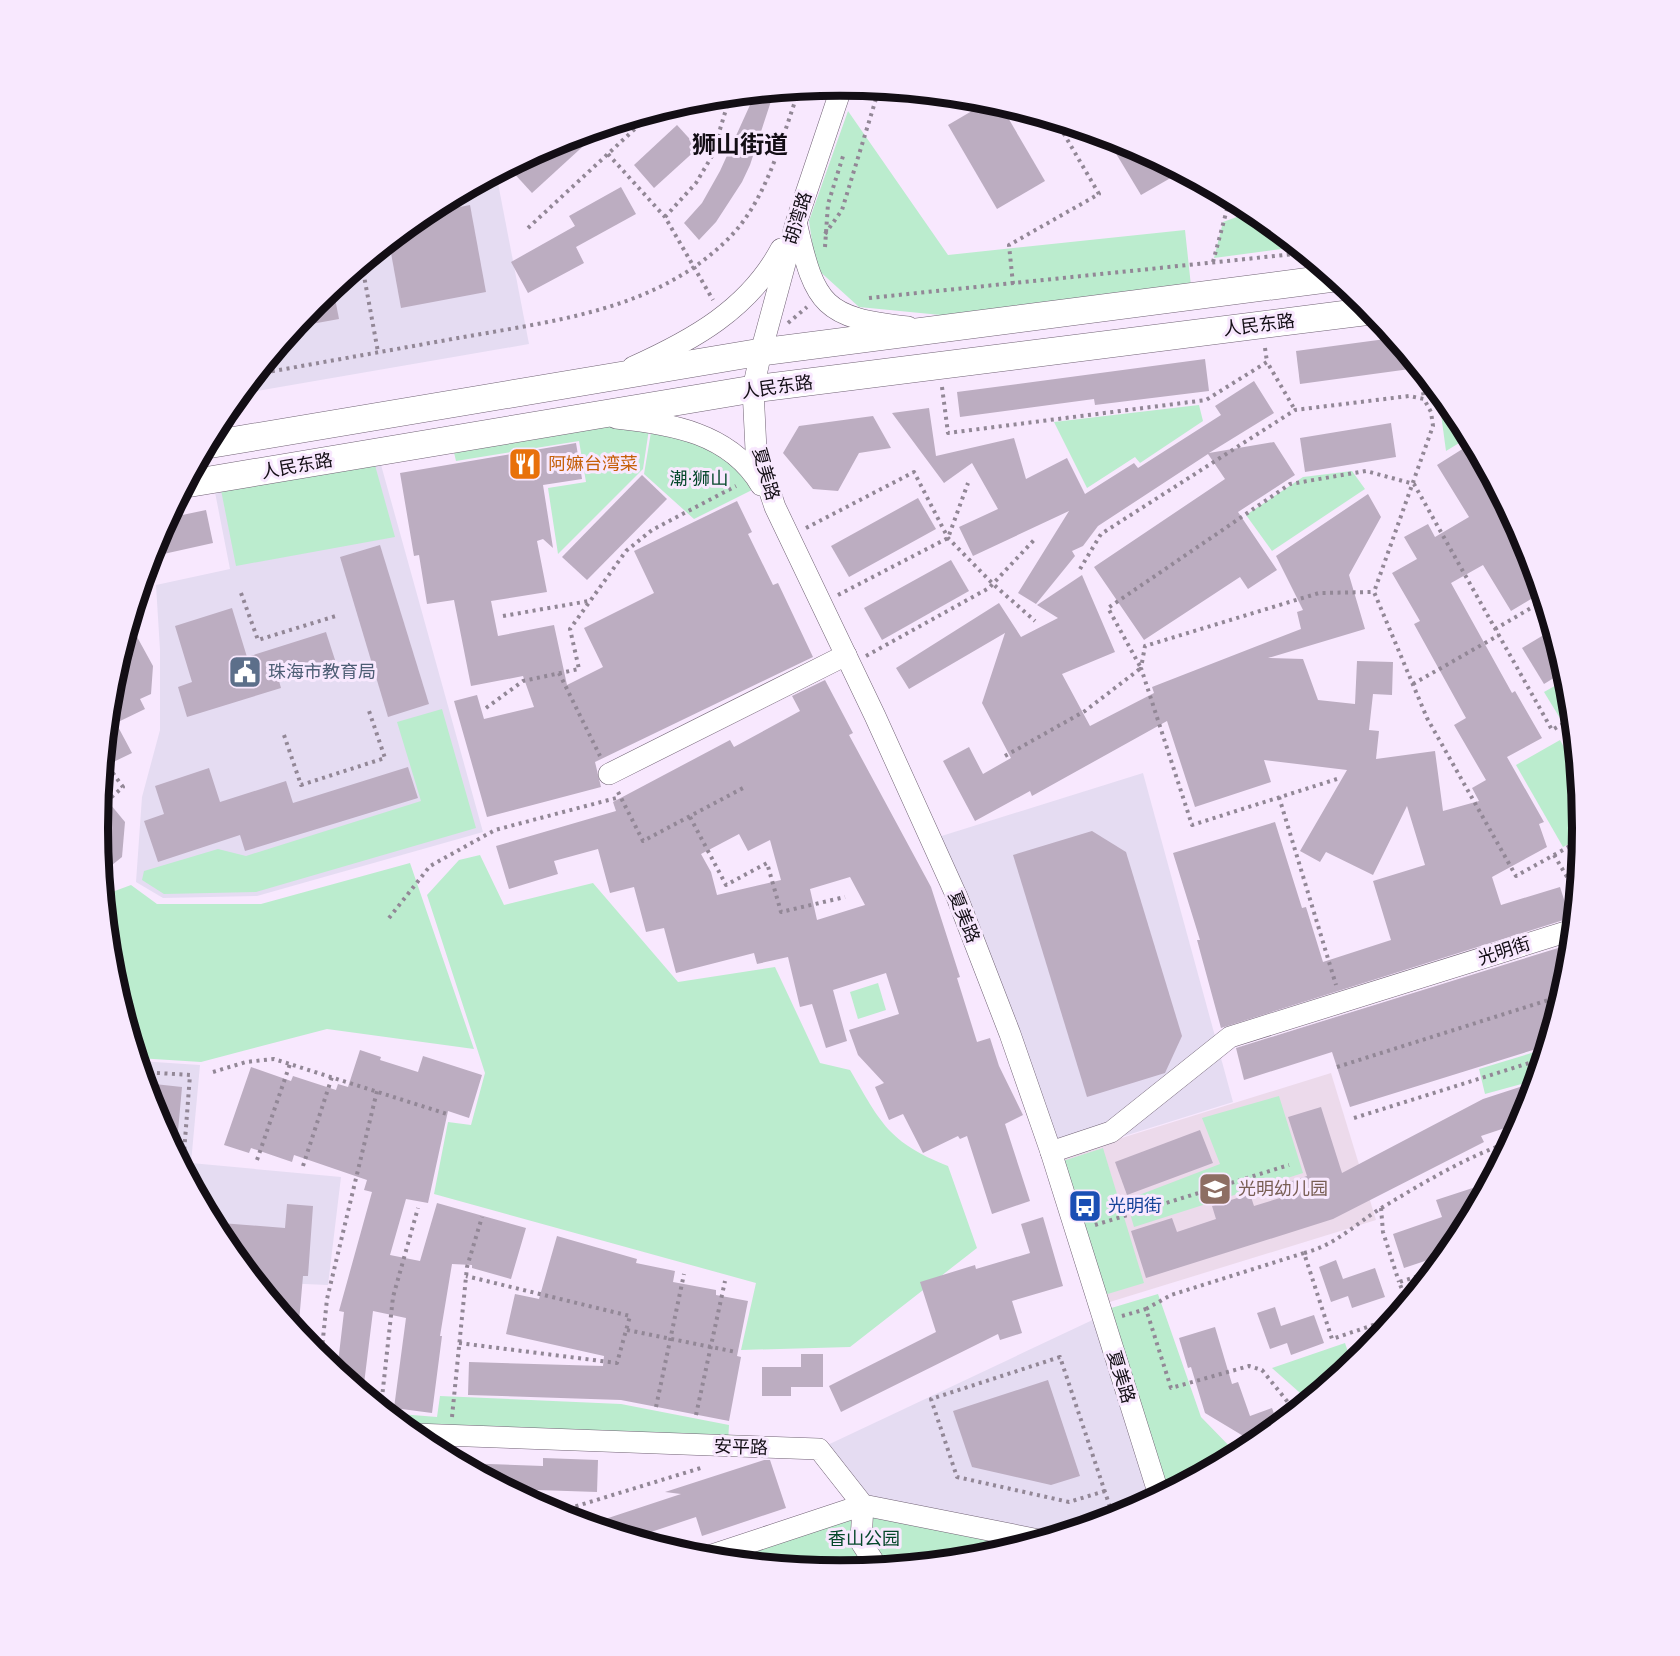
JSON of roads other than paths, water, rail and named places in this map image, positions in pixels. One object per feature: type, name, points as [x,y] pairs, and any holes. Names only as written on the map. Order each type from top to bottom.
[{"type":"main road","name":"人民东路","points":[[217,444],[761,352],[1324,279]]},
{"type":"main road","name":"人民东路","points":[[195,483],[753,389],[1359,312]]},
{"type":"street","name":"胡湾路","points":[[761,352],[796,223],[839,96]]},
{"type":"street","points":[[609,378],[678,345],[724,317],[756,288],[796,223]]},
{"type":"street","points":[[796,223],[807,272],[816,289],[828,304],[858,319],[914,328],[960,328]]},
{"type":"street","name":"夏美路","points":[[761,352],[753,389],[756,450],[775,507],[957,897],[1010,1034],[1051,1152],[1156,1488]]},
{"type":"street","points":[[598,415],[654,422],[721,443],[745,462],[775,507]]},
{"type":"street","points":[[609,774],[848,660]]},
{"type":"street","name":"光明街","points":[[1051,1152],[1111,1132],[1230,1037],[1565,932]]},
{"type":"street","name":"安平路","points":[[429,1434],[819,1449],[863,1505]]},
{"type":"street","points":[[725,1551],[863,1505],[1022,1537]]},
{"type":"street","points":[[863,1505],[861,1542],[872,1559]]},
{"type":"place","name":"阿嫲台湾菜","points":[[525,464]]},
{"type":"place","name":"珠海市教育局","points":[[245,672]]},
{"type":"place","name":"光明幼儿园","points":[[1215,1189]]},
{"type":"place","name":"光明街","points":[[1085,1206]]},
{"type":"district","name":"狮山街道","points":[[740,145]]},
{"type":"park label","name":"潮·狮山","points":[[699,479]]},
{"type":"park label","name":"香山公园","points":[[864,1539]]}]
